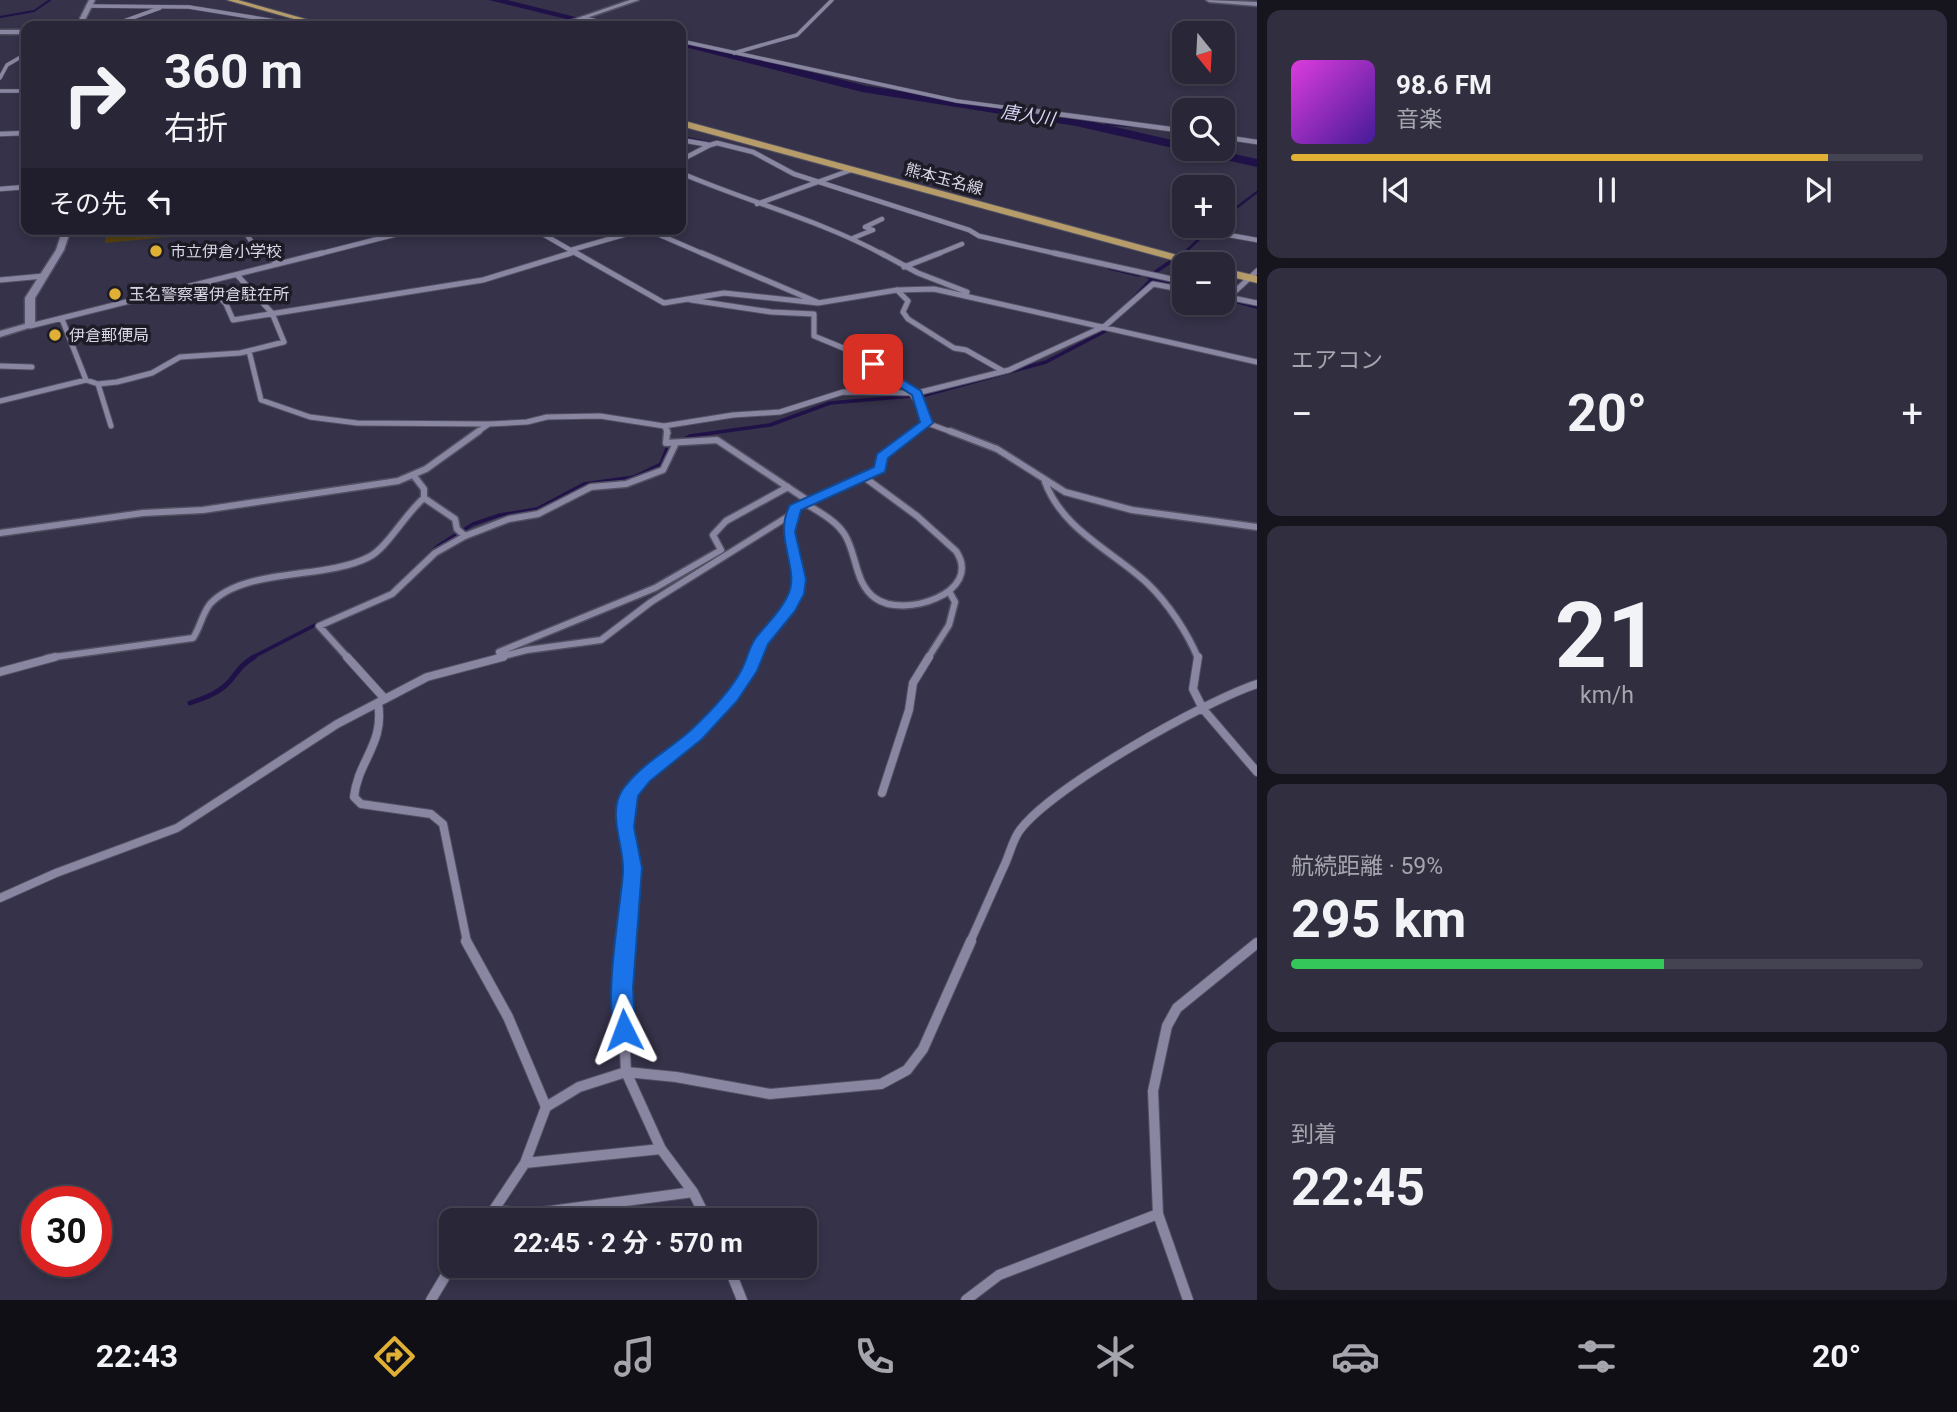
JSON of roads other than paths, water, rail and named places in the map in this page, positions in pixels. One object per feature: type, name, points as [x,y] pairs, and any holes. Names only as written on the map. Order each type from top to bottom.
[{"type":"main road","points":[[230,0],[308,21]]},
{"type":"main road","points":[[574,21],[636,0]]},
{"type":"main road","points":[[1209,0],[1257,4]]},
{"type":"main road","points":[[81,21],[90,3]]},
{"type":"main road","points":[[0,32],[21,32]]},
{"type":"main road","name":"熊本玉名線","points":[[686,124],[1172,257]]},
{"type":"main road","points":[[0,334],[30,326],[30,298],[60,250],[65,235]]},
{"type":"main road","points":[[1235,273],[1255,276]]},
{"type":"street","points":[[124,21],[184,0]]},
{"type":"street","points":[[733,53],[797,35],[832,0]]},
{"type":"street","points":[[90,3],[200,9],[275,21]]},
{"type":"street","points":[[580,19],[591,21]]},
{"type":"street","points":[[686,42],[957,101],[1172,129]]},
{"type":"street","points":[[0,78],[7,65],[21,58]]},
{"type":"street","points":[[0,91],[21,91]]},
{"type":"street","points":[[0,134],[21,133]]},
{"type":"street","points":[[1235,139],[1257,142]]},
{"type":"street","points":[[686,141],[753,152],[785,170],[969,230],[979,236],[1172,279]]},
{"type":"street","points":[[686,158],[713,144]]},
{"type":"street","points":[[753,152],[765,146]]},
{"type":"street","points":[[757,204],[850,170]]},
{"type":"street","points":[[686,175],[853,238],[904,267],[981,298]]},
{"type":"street","points":[[0,189],[21,187]]},
{"type":"street","points":[[853,238],[873,230],[865,227],[882,219]]},
{"type":"street","points":[[247,235],[253,244],[278,264]]},
{"type":"street","points":[[30,326],[393,235]]},
{"type":"street","points":[[544,235],[659,302],[691,300],[724,293],[818,303],[897,290],[934,289],[1257,362]]},
{"type":"street","points":[[207,283],[226,304],[233,320],[483,280],[625,235]]},
{"type":"street","points":[[659,235],[818,303]]},
{"type":"street","points":[[1235,236],[1257,240]]},
{"type":"street","points":[[904,267],[962,244]]},
{"type":"street","points":[[0,401],[86,380],[98,384],[152,373],[180,357],[249,351],[284,342],[280,322],[274,313],[237,275]]},
{"type":"street","points":[[0,280],[44,276]]},
{"type":"street","points":[[1235,290],[1255,276]]},
{"type":"street","points":[[249,351],[261,400],[271,406],[310,416],[357,423],[489,424],[527,422],[547,417],[600,416],[664,426],[780,412],[843,392],[917,393],[1004,372],[1036,360],[1105,326],[1130,307],[1153,284],[1172,288]]},
{"type":"street","points":[[897,290],[908,301],[903,312],[908,319],[954,348],[966,350],[1004,372]]},
{"type":"street","points":[[1235,298],[1257,303]]},
{"type":"street","points":[[691,300],[771,312],[814,314],[814,336],[855,354],[917,393],[927,423]]},
{"type":"street","points":[[62,319],[86,380]]},
{"type":"street","points":[[0,366],[32,367]]},
{"type":"street","points":[[98,384],[111,426]]},
{"type":"street","points":[[701,1208],[693,1192],[661,1149],[626,1072],[622,988],[633,868],[625,827],[629,794],[644,776],[696,735],[731,697],[749,671],[761,642],[787,611],[797,594],[799,579],[788,532],[794,508],[880,469],[882,457],[927,423]]},
{"type":"street","points":[[927,423],[997,449],[1045,482],[1065,492],[1132,510],[1257,527]]},
{"type":"street","points":[[0,533],[142,513],[204,510],[349,489],[414,476],[489,424]]},
{"type":"street","points":[[664,426],[668,433],[666,443],[708,437],[717,440],[788,487],[845,534],[869,593],[877,601],[911,604],[950,593],[962,576],[961,559],[954,546],[909,513],[892,495],[864,477]]},
{"type":"street","points":[[546,1107],[508,1017],[466,941],[443,824],[431,814],[361,804],[354,797],[356,780],[381,734],[381,701],[318,626],[392,594],[435,552],[462,533],[509,519],[538,514],[566,497],[591,487],[626,484],[663,470],[672,444]]},
{"type":"street","points":[[0,672],[52,657],[193,638],[211,603],[237,588],[343,566],[367,558],[381,549],[403,518],[424,498],[424,489],[414,476]]},
{"type":"street","points":[[1045,482],[1047,493],[1077,528],[1136,573],[1159,595],[1198,657],[1193,689],[1202,709],[1257,772]]},
{"type":"street","points":[[0,898],[56,873],[177,828],[230,796],[282,757],[427,677],[535,640],[592,612],[655,588],[721,550],[712,535],[726,522],[788,487]]},
{"type":"street","points":[[424,498],[455,519],[462,533]]},
{"type":"street","points":[[477,661],[601,640],[651,602],[793,514]]},
{"type":"street","points":[[882,793],[909,709],[913,683],[949,625],[955,602],[950,593]]},
{"type":"street","points":[[496,1208],[525,1163],[546,1107],[579,1087],[626,1072],[676,1077],[770,1094],[881,1084],[907,1070],[923,1049],[1020,830],[1040,810],[1097,769],[1202,709],[1257,684]]},
{"type":"street","points":[[1188,1300],[1158,1214],[1153,1091],[1167,1026],[1177,1008],[1257,943]]},
{"type":"street","points":[[525,1163],[661,1149]]},
{"type":"street","points":[[573,1208],[693,1192]]},
{"type":"street","points":[[966,1300],[999,1275],[1158,1214]]},
{"type":"street","points":[[431,1300],[444,1278]]},
{"type":"street","points":[[733,1278],[742,1300]]},
{"type":"waterway","points":[[0,17],[34,11],[50,0]]},
{"type":"waterway","name":"唐人川","points":[[494,0],[585,21]]},
{"type":"waterway","name":"唐人川","points":[[686,44],[862,88]]},
{"type":"waterway","name":"唐人川","points":[[870,89],[1076,122],[1172,144]]},
{"type":"waterway","points":[[1106,124],[1132,126]]},
{"type":"waterway","points":[[686,138],[716,144]]},
{"type":"waterway","name":"唐人川","points":[[1235,158],[1257,163]]},
{"type":"waterway","points":[[1235,209],[1257,192]]},
{"type":"waterway","points":[[1185,252],[1200,238]]},
{"type":"waterway","points":[[1164,284],[1148,277],[1172,261]]},
{"type":"waterway","points":[[1109,268],[1139,275]]},
{"type":"waterway","points":[[1130,302],[1151,280]]},
{"type":"waterway","points":[[1162,281],[1172,284]]},
{"type":"waterway","points":[[1235,301],[1257,307]]},
{"type":"waterway","points":[[925,395],[1046,362],[1109,329]]},
{"type":"waterway","points":[[408,576],[438,546],[473,524],[500,515],[537,509],[584,484],[634,477],[661,464],[667,448],[690,436],[770,425],[830,403],[911,396]]},
{"type":"waterway","points":[[251,658],[321,622]]},
{"type":"waterway","points":[[190,703],[221,689],[254,657]]},
{"type":"place","name":"市立伊倉小学校","points":[[156,251]]},
{"type":"place","name":"玉名警察署伊倉駐在所","points":[[115,294]]},
{"type":"place","name":"伊倉郵便局","points":[[55,335]]}]
